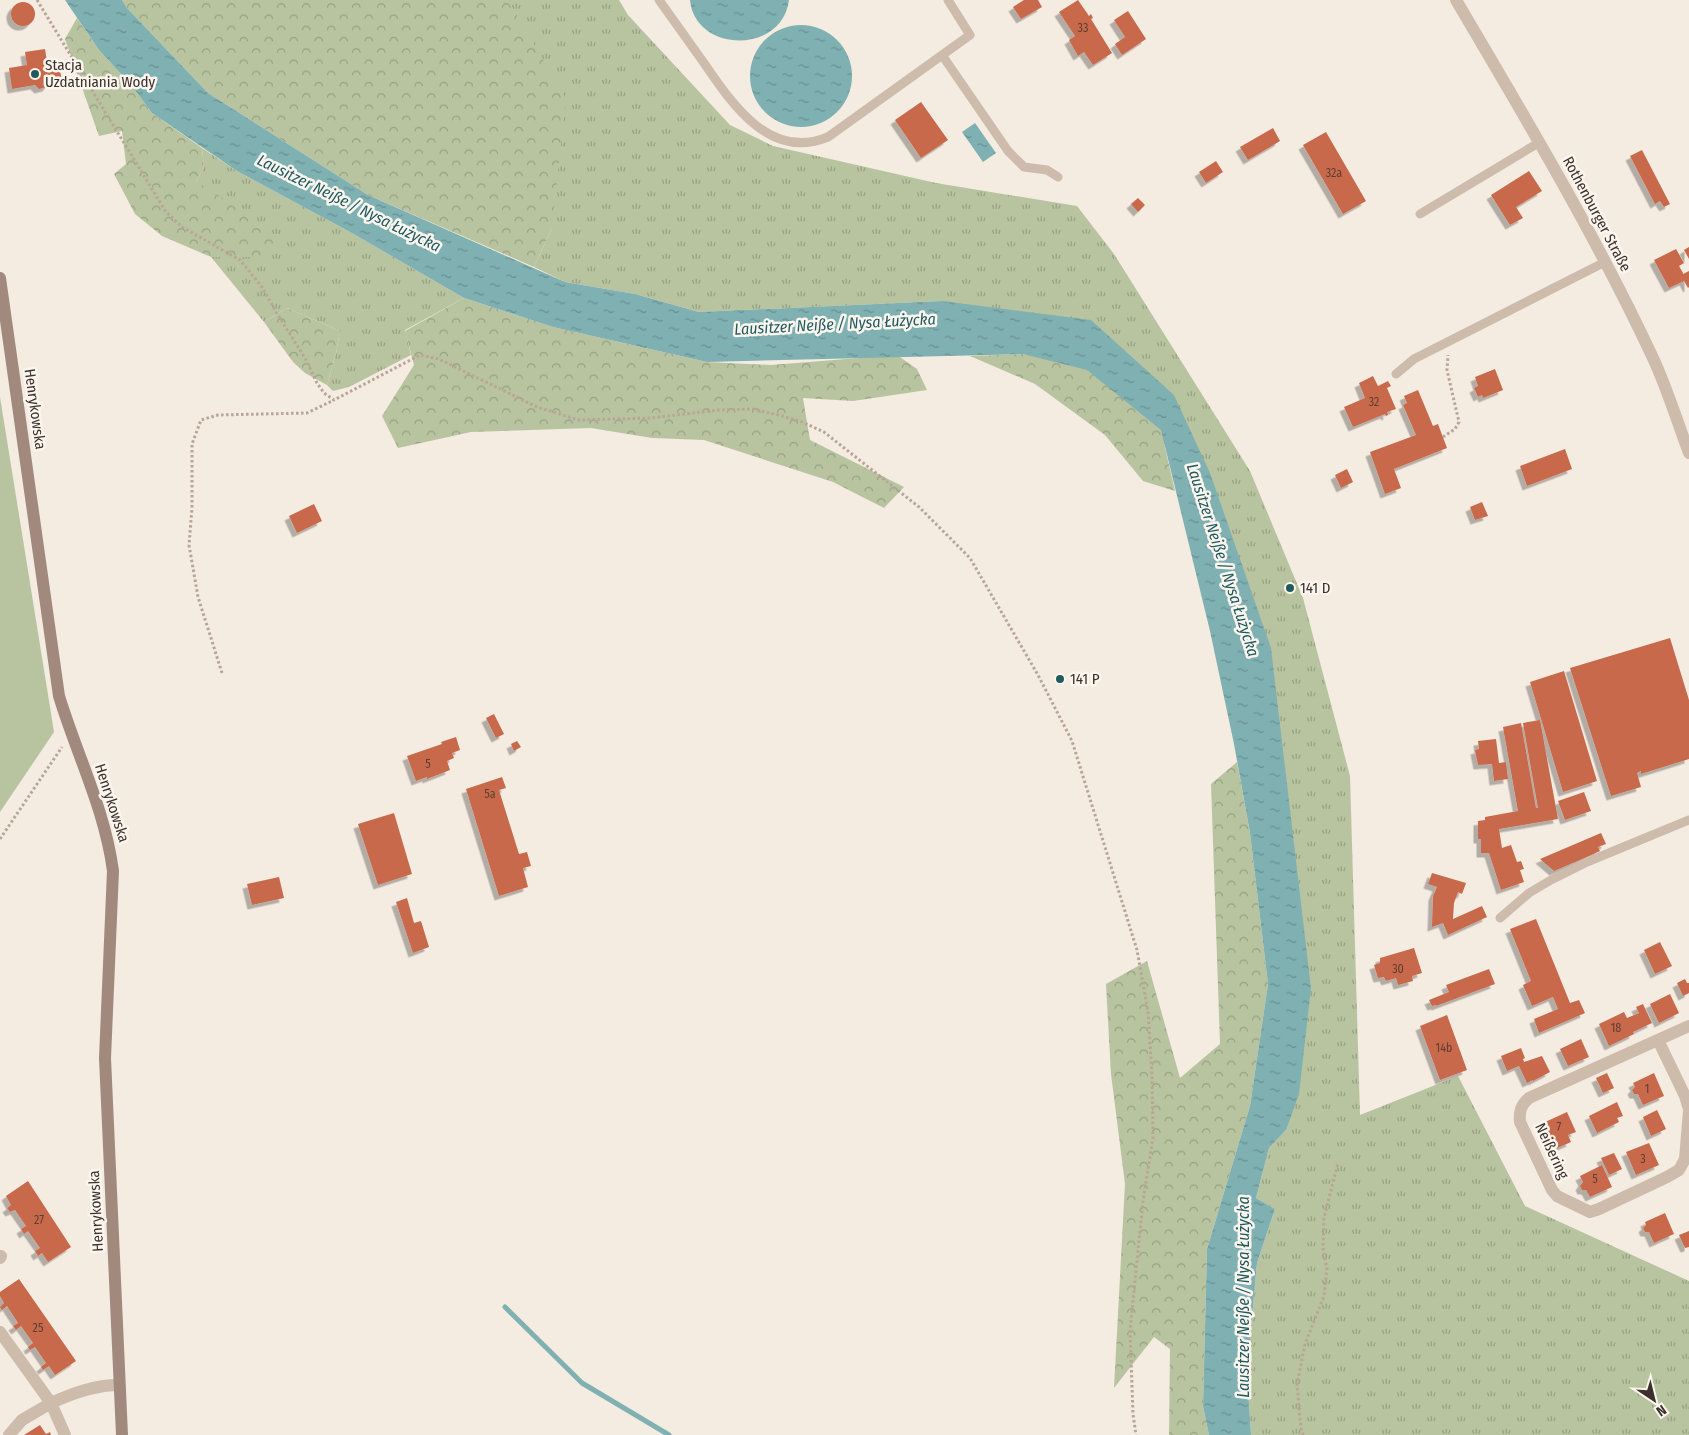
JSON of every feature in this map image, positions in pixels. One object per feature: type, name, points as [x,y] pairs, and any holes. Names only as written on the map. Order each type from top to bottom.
[{"type":"main road","name":"Henrykowska","points":[[0,278],[59,696],[71,735],[100,811],[110,845],[113,871],[105,1058],[122,1435]]},
{"type":"street","name":"Rothenburger Straße","points":[[1456,0],[1540,142],[1605,262],[1653,358],[1689,453]]},
{"type":"street","name":"Neißering","points":[[1658,1040],[1685,1096],[1689,1110],[1685,1159],[1679,1170],[1590,1212],[1557,1196],[1552,1190],[1520,1122],[1519,1113],[1523,1104],[1529,1098],[1689,1026]]},
{"type":"street","points":[[0,1332],[51,1403],[65,1435]]},
{"type":"street","points":[[9,1435],[22,1420],[51,1403],[83,1390],[104,1385],[120,1385]]},
{"type":"lane","points":[[659,0],[732,104],[768,134],[799,143],[815,142],[828,137],[970,35],[948,0]]},
{"type":"lane","points":[[942,55],[1008,151],[1024,167],[1047,170],[1058,177]]},
{"type":"lane","points":[[1420,214],[1540,142]]},
{"type":"lane","points":[[1396,374],[1414,360],[1605,262]]},
{"type":"lane","points":[[1500,918],[1529,893],[1551,880],[1587,862],[1689,820]]},
{"type":"path","points":[[37,0],[166,212],[182,227],[240,260],[262,287],[317,383],[324,393],[334,400]]},
{"type":"path","points":[[1443,437],[1455,429],[1459,422],[1447,370],[1449,352]]},
{"type":"path","points":[[222,673],[198,597],[189,545],[192,508],[192,444],[201,420],[218,414],[307,413],[420,355],[438,360],[537,406],[579,420],[650,418],[720,410],[752,409],[793,419],[824,432],[919,508],[970,558],[1038,675],[1072,741],[1137,950],[1148,1011],[1152,1075],[1152,1138],[1143,1201],[1130,1331],[1133,1414],[1136,1435]]},
{"type":"path","points":[[0,839],[71,735]]},
{"type":"path","points":[[1303,1435],[1297,1385],[1304,1344],[1324,1296],[1327,1268],[1323,1248],[1324,1218],[1338,1163]]},
{"type":"green space","points":[[122,0],[508,0],[566,99],[552,228],[534,267],[368,195],[208,93],[127,8]]},
{"type":"green space","points":[[508,0],[619,0],[628,15],[730,125],[773,146],[936,183],[1077,206],[1114,254],[1250,471],[1303,598],[1350,776],[1360,1115],[1458,1076],[1525,1206],[1689,1281],[1689,1435],[1251,1435],[1247,1372],[1257,1263],[1275,1209],[1256,1198],[1269,1148],[1286,1130],[1210,473],[942,301],[699,312],[635,294],[565,282],[534,267],[552,228]]},
{"type":"green space","points":[[77,18],[99,50],[132,86],[152,113],[202,148],[204,167],[196,181],[254,218],[275,239],[265,257],[211,257],[162,236],[135,214],[114,174],[126,164],[122,131],[99,136],[65,39]]},
{"type":"green space","points":[[202,148],[237,171],[350,232],[464,298],[405,330],[411,355],[349,387],[333,391],[327,385],[340,331],[287,308],[264,322],[211,257],[265,257],[196,181],[204,167]]},
{"type":"green space","points":[[464,298],[553,327],[707,362],[771,365],[897,355],[917,369],[927,390],[853,401],[803,398],[810,440],[904,487],[884,508],[833,482],[704,440],[652,438],[591,428],[471,432],[398,448],[382,416],[414,365],[405,331]]},
{"type":"green space","points":[[287,308],[340,331],[327,385],[305,373],[293,362],[264,322]]},
{"type":"green space","points":[[1023,354],[1087,370],[1161,430],[1175,491],[1143,481],[1105,435],[1035,384],[970,356]]},
{"type":"green space","points":[[0,397],[54,732],[0,812]]},
{"type":"green space","points":[[1237,762],[1250,833],[1268,984],[1250,1106],[1207,1249],[1203,1406],[1209,1435],[1169,1435],[1170,1349],[1154,1337],[1114,1388],[1125,1184],[1111,1074],[1106,984],[1147,961],[1180,1078],[1220,1044],[1211,784]]},
{"type":"water","name":"Lausitzer Neiße / Nysa Łużycka","points":[[65,0],[122,0],[127,8],[208,93],[368,195],[565,282],[635,294],[699,312],[942,301],[1091,320],[1174,395],[1210,473],[1271,648],[1311,988],[1299,1094],[1286,1130],[1269,1148],[1256,1198],[1275,1209],[1257,1263],[1247,1372],[1251,1435],[1209,1435],[1203,1406],[1207,1249],[1250,1106],[1268,984],[1250,833],[1234,744],[1210,631],[1161,430],[1087,370],[1023,354],[707,362],[553,327],[464,298],[350,232],[237,171],[152,113],[132,86],[99,50]]},
{"type":"water","points":[[690,0],[789,0],[783,18],[771,31],[756,38],[739,40],[722,38],[707,30],[695,17]]},
{"type":"water","points":[[801,25],[820,29],[837,40],[848,57],[852,76],[848,95],[837,112],[820,123],[801,127],[782,123],[765,112],[754,95],[750,76],[754,57],[765,40],[782,29]]},
{"type":"water","points":[[975,123],[996,153],[983,162],[962,132]]},
{"type":"building","points":[[1024,0],[1038,0],[1042,7],[1021,19],[1013,7]]},
{"type":"building","points":[[1078,0],[1089,16],[1091,14],[1093,18],[1091,19],[1112,53],[1093,65],[1084,52],[1078,56],[1069,40],[1075,36],[1059,12]]},
{"type":"building","points":[[23,2],[32,5],[35,14],[32,23],[23,26],[14,23],[11,14],[14,5]]},
{"type":"building","points":[[1128,11],[1146,39],[1122,55],[1115,44],[1125,37],[1114,20]]},
{"type":"building","name":"Stacja Uzdatniania Wody","points":[[45,49],[47,62],[58,60],[62,81],[50,83],[47,87],[39,89],[35,85],[12,89],[9,68],[27,65],[25,52]]},
{"type":"building","points":[[921,102],[948,140],[921,158],[895,120]]},
{"type":"building","points":[[1273,128],[1280,141],[1248,160],[1240,147]]},
{"type":"building","points":[[1326,132],[1366,201],[1343,214],[1303,145]]},
{"type":"building","points":[[1642,150],[1670,204],[1664,207],[1660,201],[1655,204],[1630,156]]},
{"type":"building","points":[[1216,161],[1223,172],[1206,183],[1199,172]]},
{"type":"building","points":[[1529,171],[1542,191],[1516,207],[1523,218],[1510,225],[1491,195]]},
{"type":"building","points":[[1138,198],[1145,205],[1138,212],[1131,204]]},
{"type":"building","points":[[1689,247],[1689,259],[1684,250]]},
{"type":"building","points":[[1676,249],[1684,263],[1679,266],[1683,274],[1689,271],[1688,288],[1684,281],[1669,288],[1654,260]]},
{"type":"building","points":[[1495,369],[1503,390],[1483,398],[1482,395],[1478,397],[1474,388],[1478,386],[1475,377]]},
{"type":"building","points":[[1373,376],[1378,386],[1388,381],[1391,386],[1387,388],[1396,409],[1387,412],[1388,415],[1386,416],[1385,414],[1353,427],[1344,407],[1365,398],[1359,383]]},
{"type":"building","points":[[1418,390],[1433,426],[1438,424],[1447,448],[1394,469],[1401,488],[1385,494],[1370,452],[1416,435],[1403,405],[1407,403],[1404,396]]},
{"type":"building","points":[[1565,449],[1572,469],[1527,486],[1520,466]]},
{"type":"building","points":[[1347,469],[1353,482],[1341,488],[1335,475]]},
{"type":"building","points":[[1482,502],[1488,516],[1475,520],[1470,507]]},
{"type":"building","points":[[314,504],[322,521],[297,533],[289,516]]},
{"type":"building","points":[[1670,638],[1689,700],[1689,759],[1641,774],[1641,771],[1637,773],[1641,787],[1611,796],[1570,668]]},
{"type":"building","points":[[1564,671],[1597,781],[1563,792],[1530,682]]},
{"type":"building","points":[[494,714],[504,734],[496,738],[486,718]]},
{"type":"building","points":[[1540,720],[1558,819],[1499,829],[1502,848],[1511,845],[1517,862],[1521,861],[1524,869],[1520,870],[1524,882],[1501,890],[1489,853],[1481,853],[1481,839],[1478,839],[1478,821],[1485,820],[1485,817],[1518,811],[1503,727],[1521,723],[1536,808],[1538,808],[1523,723]]},
{"type":"building","points":[[456,737],[460,750],[452,753],[454,758],[447,761],[450,770],[416,781],[407,756]]},
{"type":"building","points":[[1496,739],[1499,763],[1506,762],[1508,779],[1494,781],[1492,764],[1478,765],[1475,750],[1479,749],[1478,741]]},
{"type":"building","points":[[517,741],[521,747],[514,751],[511,744]]},
{"type":"building","points":[[502,777],[506,788],[499,790],[519,854],[527,852],[531,866],[523,868],[528,887],[499,896],[466,789]]},
{"type":"building","points":[[1584,792],[1591,811],[1565,820],[1558,801]]},
{"type":"building","points":[[394,813],[412,874],[378,885],[358,824]]},
{"type":"building","points":[[1601,833],[1606,844],[1598,847],[1600,851],[1587,857],[1554,871],[1540,859]]},
{"type":"building","points":[[1432,873],[1466,883],[1462,894],[1458,892],[1454,903],[1453,919],[1482,906],[1487,917],[1448,935],[1443,923],[1432,927],[1433,896],[1437,887],[1428,884]]},
{"type":"building","points":[[279,877],[284,898],[252,905],[247,884]]},
{"type":"building","points":[[407,898],[414,923],[421,921],[429,947],[413,953],[396,902]]},
{"type":"building","points":[[1536,919],[1570,1003],[1579,1000],[1585,1013],[1539,1033],[1534,1019],[1558,1009],[1553,997],[1532,1006],[1523,985],[1531,981],[1510,929]]},
{"type":"building","points":[[1660,942],[1672,966],[1655,974],[1644,950]]},
{"type":"building","points":[[1414,948],[1422,973],[1412,976],[1413,981],[1398,985],[1396,978],[1386,981],[1384,977],[1378,978],[1374,965],[1380,963],[1380,958]]},
{"type":"building","points":[[1489,969],[1495,984],[1432,1006],[1429,1000],[1449,992],[1446,985]]},
{"type":"building","points":[[1685,979],[1689,983],[1689,993],[1683,996],[1677,983]]},
{"type":"building","points":[[1670,994],[1679,1013],[1659,1023],[1650,1004]]},
{"type":"building","points":[[1643,1004],[1652,1023],[1609,1046],[1599,1024],[1624,1012],[1627,1018],[1639,1013],[1636,1007]]},
{"type":"building","points":[[1447,1015],[1467,1070],[1440,1080],[1420,1026]]},
{"type":"building","points":[[1581,1039],[1589,1057],[1568,1066],[1560,1049]]},
{"type":"building","points":[[1521,1048],[1525,1058],[1523,1059],[1524,1062],[1542,1056],[1550,1072],[1527,1083],[1519,1066],[1507,1071],[1501,1056]]},
{"type":"building","points":[[1607,1073],[1614,1088],[1603,1093],[1596,1078]]},
{"type":"building","points":[[1654,1073],[1664,1096],[1643,1105],[1638,1094],[1634,1094],[1632,1090],[1635,1087],[1633,1083]]},
{"type":"building","points":[[1617,1102],[1623,1116],[1617,1118],[1619,1122],[1597,1133],[1589,1116]]},
{"type":"building","points":[[1657,1110],[1666,1129],[1651,1136],[1643,1117]]},
{"type":"building","points":[[1567,1112],[1576,1132],[1568,1135],[1571,1142],[1555,1149],[1543,1123]]},
{"type":"building","points":[[1649,1143],[1659,1165],[1636,1175],[1626,1152]]},
{"type":"building","points":[[1614,1153],[1622,1169],[1609,1175],[1601,1158]]},
{"type":"building","points":[[1602,1165],[1612,1187],[1590,1197],[1586,1190],[1582,1190],[1580,1186],[1583,1182],[1580,1176]]},
{"type":"building","points":[[28,1181],[71,1247],[48,1262],[42,1253],[38,1256],[35,1251],[40,1248],[28,1231],[24,1234],[21,1229],[26,1226],[15,1210],[10,1212],[7,1208],[11,1205],[6,1196]]},
{"type":"building","points":[[1665,1213],[1674,1234],[1654,1243],[1649,1232],[1645,1232],[1643,1228],[1646,1225],[1645,1222]]},
{"type":"building","points":[[1689,1231],[1689,1247],[1685,1248],[1679,1235]]},
{"type":"building","points":[[19,1279],[76,1361],[55,1375],[49,1366],[43,1370],[41,1367],[46,1363],[35,1347],[30,1350],[28,1347],[33,1343],[21,1326],[16,1330],[13,1326],[18,1323],[7,1306],[2,1310],[0,1307],[4,1303],[0,1292]]},
{"type":"building","points":[[40,1425],[46,1434],[50,1432],[51,1435],[24,1435]]},
{"type":"waterway","points":[[505,1307],[582,1383],[669,1435]]},
{"type":"place","name":"Stacja Uzdatniania Wody","points":[[35,74]]},
{"type":"place","name":"141 D","points":[[1290,588]]},
{"type":"place","name":"141 P","points":[[1060,679]]}]
